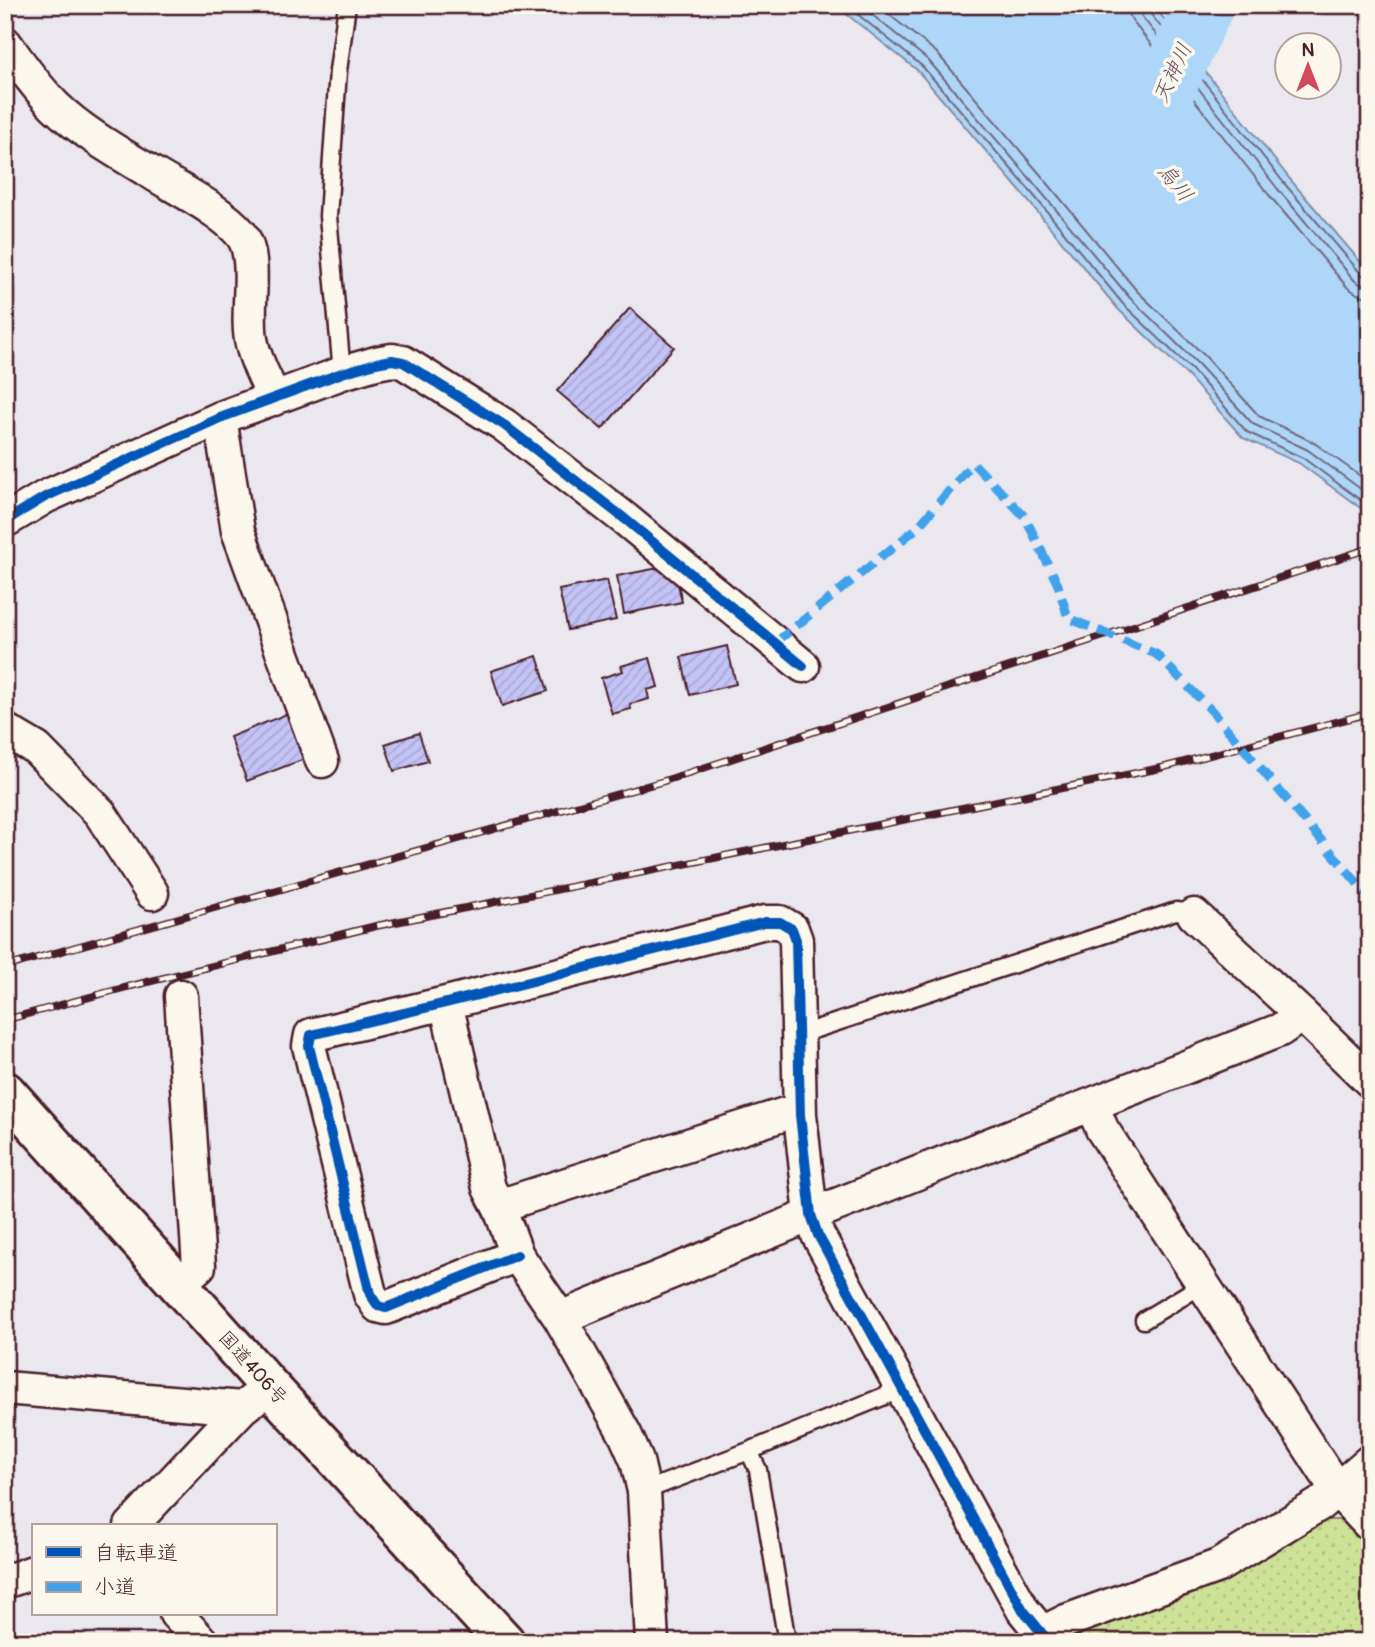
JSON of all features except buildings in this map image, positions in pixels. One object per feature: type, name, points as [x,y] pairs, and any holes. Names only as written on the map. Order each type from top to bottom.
[{"type":"highway","name":"国道406号","points":[[5,1091],[178,1285],[255,1397],[505,1642]]},
{"type":"street","points":[[5,43],[56,107],[91,135],[192,197],[241,234],[247,246],[250,264],[252,346],[274,399]]},
{"type":"street","points":[[5,521],[45,497],[220,418],[342,373],[392,360],[404,362],[504,425],[625,519],[803,666]]},
{"type":"street","points":[[220,418],[238,531],[322,761]]},
{"type":"street","points":[[5,730],[37,749],[100,813],[152,893]]},
{"type":"street","points":[[1194,915],[1370,1081]]},
{"type":"street","points":[[517,1255],[386,1308],[378,1307],[370,1294],[309,1046],[311,1035],[765,922],[780,922],[792,929],[796,940],[800,1115],[811,1215],[818,1235],[1023,1610],[1046,1637],[1066,1621],[1218,1566],[1320,1504],[1370,1461]]},
{"type":"street","points":[[178,1285],[199,1266],[181,996]]},
{"type":"street","points":[[446,1003],[489,1188],[517,1255],[561,1318],[637,1461],[644,1491],[652,1642]]},
{"type":"street","points":[[561,1318],[811,1215],[1280,1030],[1302,1015]]},
{"type":"street","points":[[1092,1105],[1102,1129],[1337,1490],[1370,1525]]},
{"type":"street","points":[[500,1209],[511,1202],[785,1114],[800,1115]]},
{"type":"street","points":[[5,1388],[255,1397]]},
{"type":"street","points":[[133,1524],[255,1397]]},
{"type":"street","points":[[5,1582],[32,1572]]},
{"type":"street","points":[[178,1616],[202,1642]]},
{"type":"lane","points":[[342,373],[328,216],[338,72],[346,5]]},
{"type":"lane","points":[[797,1032],[810,1031],[1177,911],[1194,915]]},
{"type":"lane","points":[[1144,1320],[1202,1285]]},
{"type":"lane","points":[[644,1491],[901,1389]]},
{"type":"lane","points":[[749,1451],[758,1470],[787,1642]]},
{"type":"green space","points":[[1320,1520],[1341,1520],[1370,1550],[1370,1642],[1076,1642],[1082,1631],[1239,1572]]},
{"type":"water","name":"烏川","points":[[835,5],[1153,5],[1289,178],[1370,273],[1370,515],[1299,463],[1243,438],[1188,376],[1118,309],[917,70]]},
{"type":"waterway","name":"天神川","points":[[1151,120],[1204,5]]},
{"type":"railway","points":[[5,967],[664,781],[1370,548]]},
{"type":"railway","points":[[5,1020],[376,926],[1161,768],[1370,713]]},
{"type":"marked path","points":[[775,643],[917,528],[973,463],[1025,517],[1058,585],[1068,618],[1156,654],[1212,711],[1370,898]]},
{"type":"cycle path","points":[[5,521],[45,497],[220,418],[342,373],[392,360],[403,362],[504,425],[625,519],[803,666]]},
{"type":"cycle path","points":[[517,1255],[386,1308],[378,1306],[370,1294],[309,1046],[311,1035],[765,922],[780,922],[792,929],[796,940],[800,1115],[811,1215],[818,1235],[1023,1610],[1049,1642]]}]
